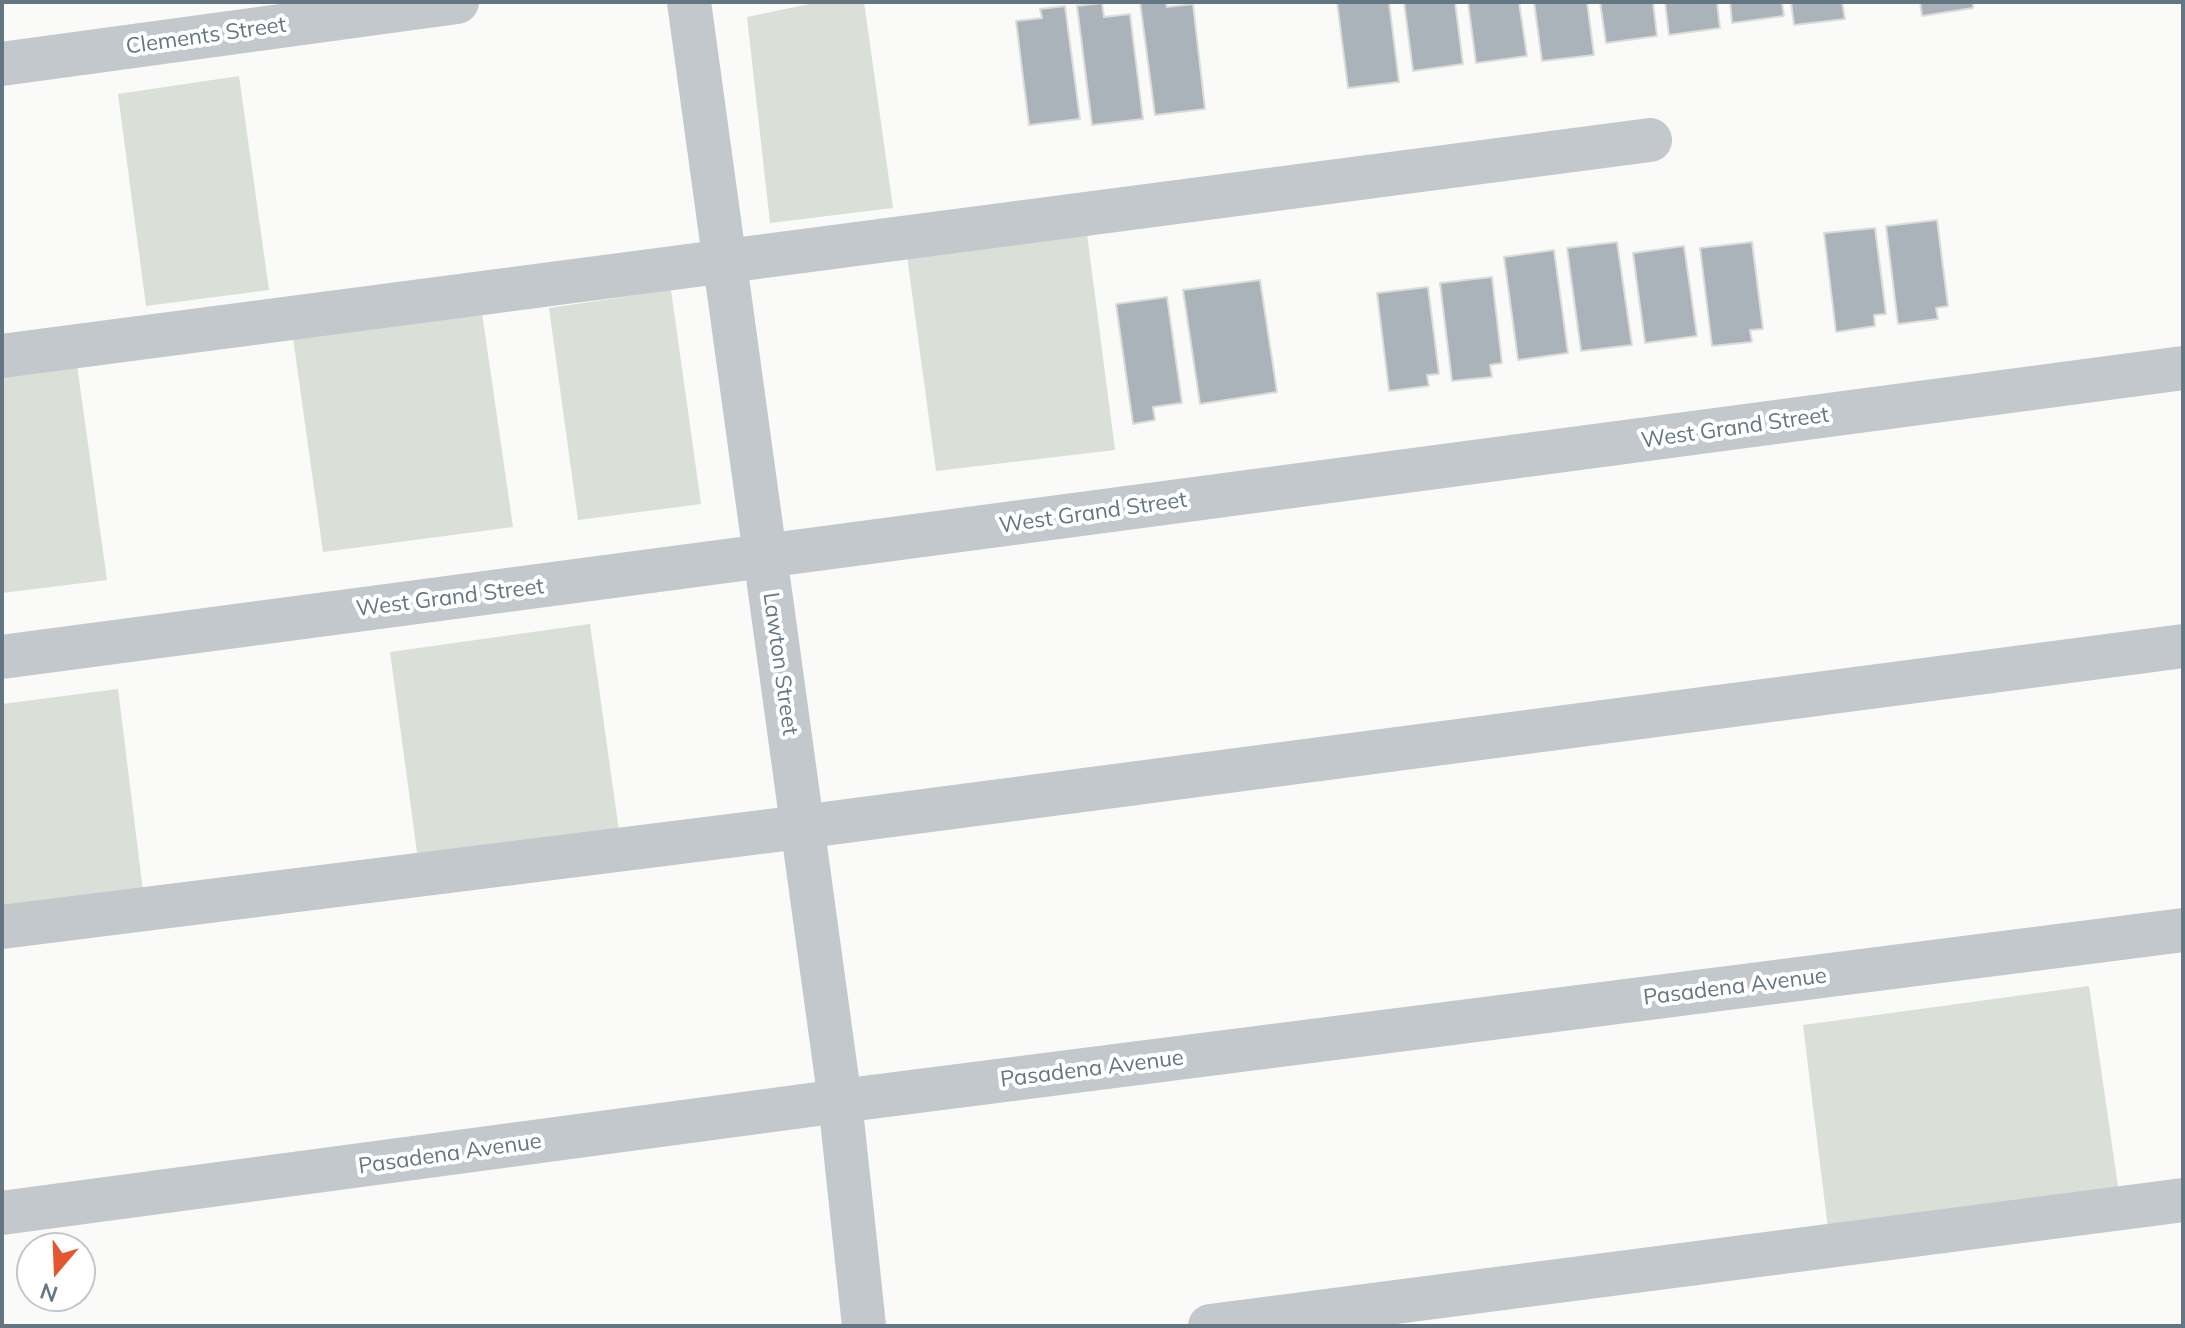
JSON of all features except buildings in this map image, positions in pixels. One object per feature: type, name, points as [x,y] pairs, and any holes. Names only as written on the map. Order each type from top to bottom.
[{"type":"street","name":"Clements Street","points":[[2,64],[457,2]]},
{"type":"street","name":"Lawton Street","points":[[689,2],[840,1101],[864,1326]]},
{"type":"street","points":[[2,356],[1650,140]]},
{"type":"street","name":"West Grand Street","points":[[2,657],[2183,368]]},
{"type":"street","points":[[2,927],[801,827],[2183,646]]},
{"type":"street","name":"Pasadena Avenue","points":[[2,1213],[840,1101],[2183,930]]},
{"type":"street","points":[[1210,1326],[2183,1200]]},
{"type":"shaded area","points":[[819,2],[864,2],[893,208],[770,223],[747,17]]},
{"type":"shaded area","points":[[239,76],[269,290],[146,306],[118,94]]},
{"type":"shaded area","points":[[1087,234],[1115,450],[936,471],[907,256]]},
{"type":"shaded area","points":[[671,290],[701,504],[578,520],[549,308]]},
{"type":"shaded area","points":[[482,313],[513,527],[323,552],[293,338]]},
{"type":"shaded area","points":[[77,365],[107,580],[2,593],[2,376]]},
{"type":"shaded area","points":[[590,624],[620,838],[419,867],[390,652]]},
{"type":"shaded area","points":[[118,689],[144,899],[2,916],[2,704]]},
{"type":"shaded area","points":[[2089,986],[2120,1200],[1829,1237],[1803,1025]]}]
